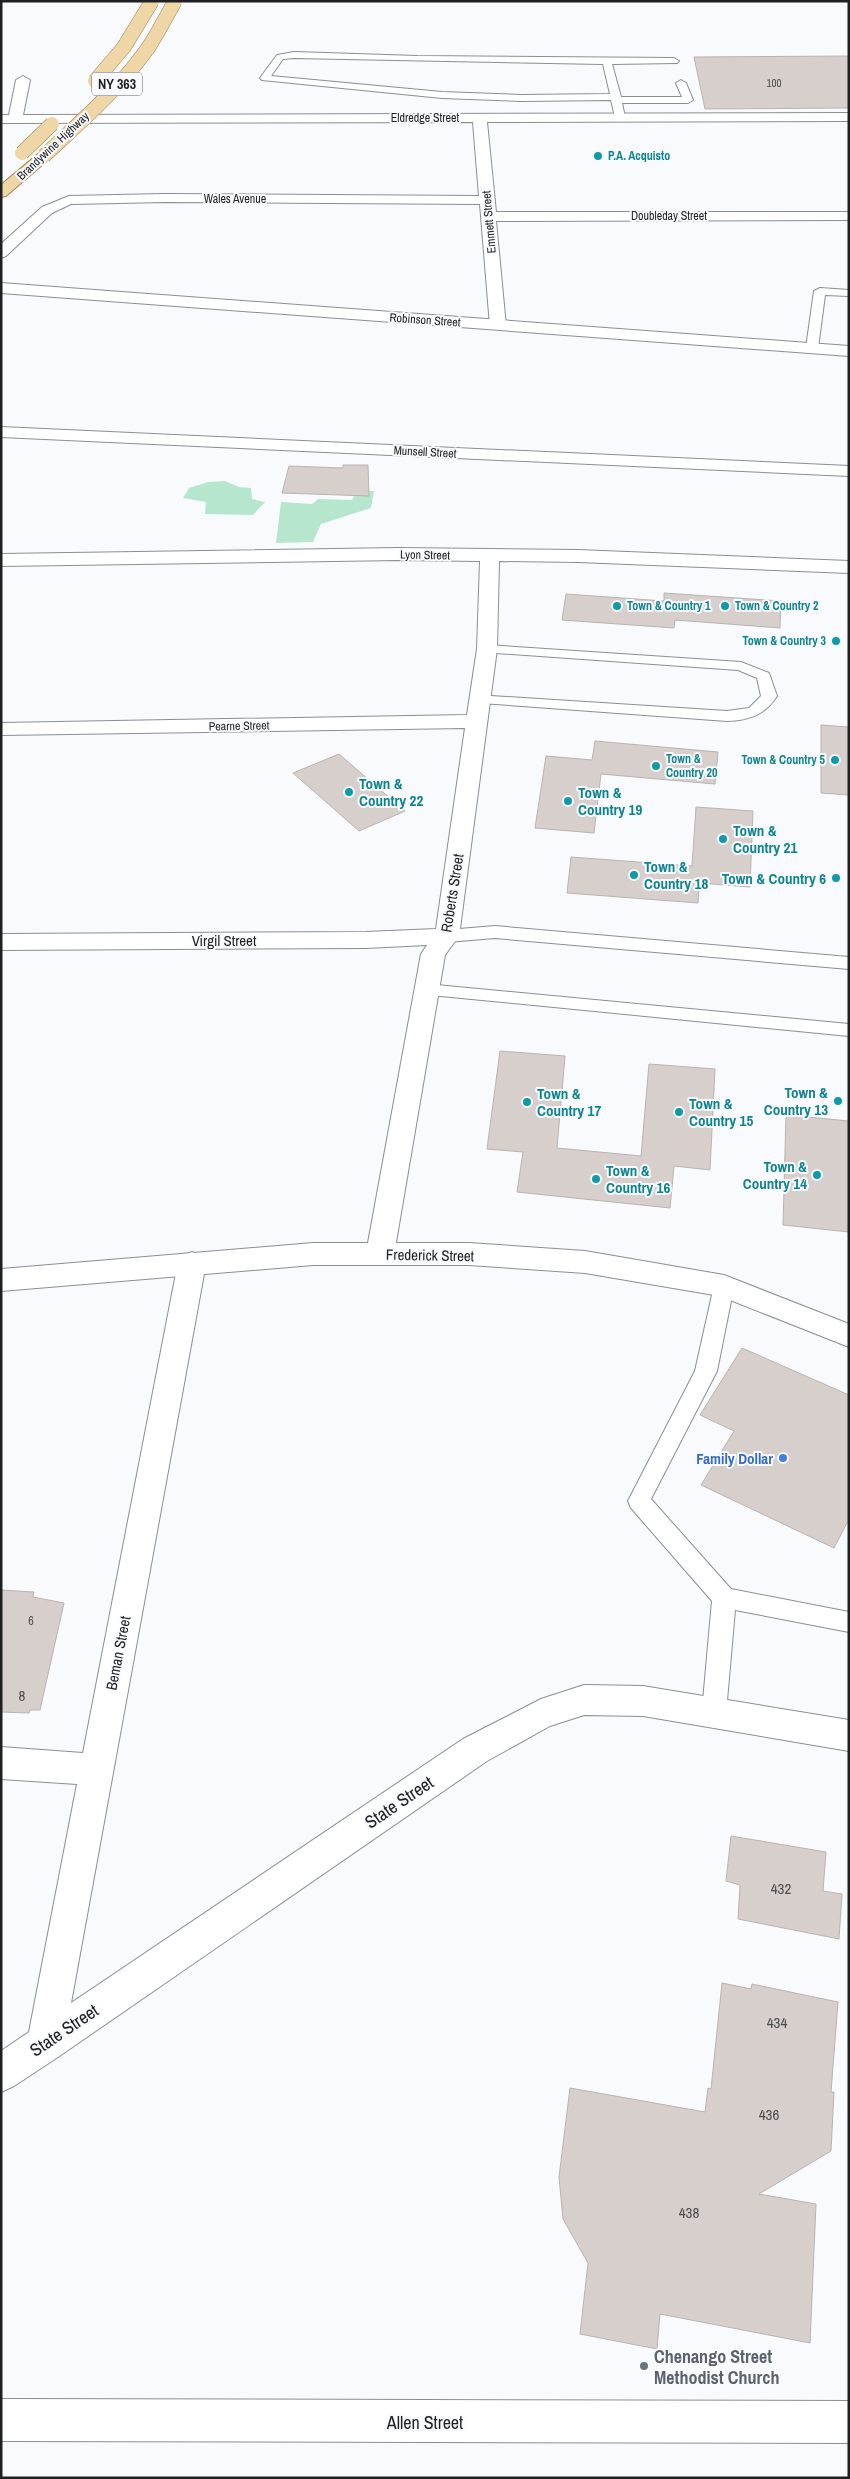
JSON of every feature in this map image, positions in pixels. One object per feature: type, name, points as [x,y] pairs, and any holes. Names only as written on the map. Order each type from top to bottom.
[{"type":"main road","name":"Brandywine Highway","points":[[84,92],[124,47],[152,1]]},
{"type":"main road","name":"Brandywine Highway","points":[[1,193],[44,156],[110,92],[137,62],[154,39],[175,1]]},
{"type":"main road","name":"Brandywine Highway","points":[[8,165],[70,106]]},
{"type":"street","points":[[8,118],[23,80]]},
{"type":"street","name":"Eldredge Street","points":[[8,118],[849,116]]},
{"type":"street","name":"Emmett Street","points":[[480,118],[498,326]]},
{"type":"street","name":"Wales Avenue","points":[[1,253],[47,210],[69,200],[174,198],[487,200]]},
{"type":"street","name":"Doubleday Street","points":[[489,217],[849,216]]},
{"type":"street","name":"Robinson Street","points":[[1,288],[849,351]]},
{"type":"street","name":"Munsell Street","points":[[1,432],[849,471]]},
{"type":"street","name":"Lyon Street","points":[[1,560],[398,554],[578,556],[849,567]]},
{"type":"street","name":"Roberts Street","points":[[380,1254],[433,954],[447,936],[487,648],[490,556]]},
{"type":"street","name":"Pearne Street","points":[[1,729],[476,721]]},
{"type":"street","name":"Virgil Street","points":[[1,942],[366,940],[447,936]]},
{"type":"street","name":"Frederick Street","points":[[1,1280],[312,1254],[470,1254],[584,1262],[724,1286],[849,1336]]},
{"type":"street","name":"Beman Street","points":[[45,2044],[192,1263]]},
{"type":"street","name":"State Street","points":[[1,2073],[475,1750],[542,1714],[584,1700],[644,1701],[849,1736]]},
{"type":"street","points":[[1,1763],[96,1770]]},
{"type":"street","name":"Allen Street","points":[[1,2420],[849,2422]]},
{"type":"lane","points":[[674,61],[416,59],[294,54],[280,57],[265,78],[442,95],[688,100],[681,83]]},
{"type":"lane","points":[[607,61],[620,117]]},
{"type":"lane","points":[[812,348],[820,292],[849,293]]},
{"type":"lane","points":[[480,698],[720,716],[743,716],[756,711],[769,696],[764,676],[740,666],[487,648]]},
{"type":"lane","points":[[447,936],[495,932],[849,963]]},
{"type":"lane","points":[[426,990],[849,1030]]},
{"type":"lane","points":[[724,1286],[706,1371],[639,1501],[724,1598],[849,1622]]},
{"type":"lane","points":[[714,1712],[724,1598]]},
{"type":"green space","points":[[225,481],[239,487],[251,488],[252,499],[265,502],[253,515],[205,514],[206,502],[183,498],[189,488],[208,482]]},
{"type":"green space","points":[[357,491],[374,491],[371,508],[321,524],[313,542],[276,543],[281,502],[312,504],[318,499],[352,500]]},
{"type":"building","points":[[849,56],[849,108],[705,109],[694,57]]},
{"type":"building","points":[[343,465],[368,465],[369,496],[282,493],[289,466],[343,468]]},
{"type":"building","points":[[664,593],[781,601],[780,628],[675,620],[674,628],[562,620],[566,594],[664,601]]},
{"type":"building","name":"Town & Country 5","points":[[821,725],[849,727],[849,795],[821,793]]},
{"type":"building","points":[[595,741],[718,752],[715,784],[601,774],[594,833],[535,828],[546,756],[592,760]]},
{"type":"building","name":"Town & Country 22","points":[[339,754],[405,811],[359,831],[293,773]]},
{"type":"building","points":[[696,807],[753,811],[750,887],[699,883],[698,903],[567,893],[571,857],[692,866]]},
{"type":"building","points":[[500,1051],[565,1056],[557,1148],[641,1156],[649,1064],[715,1069],[710,1170],[674,1166],[670,1208],[517,1192],[523,1152],[487,1149]]},
{"type":"building","name":"Town & Country 14","points":[[786,1115],[849,1121],[849,1232],[783,1225]]},
{"type":"building","name":"Family Dollar","points":[[742,1348],[849,1395],[849,1519],[834,1548],[701,1485],[734,1431],[700,1415]]},
{"type":"building","points":[[1,1590],[34,1592],[33,1597],[64,1603],[40,1710],[30,1710],[29,1713],[1,1712]]},
{"type":"building","points":[[731,1836],[826,1852],[823,1891],[842,1894],[839,1939],[738,1919],[740,1885],[726,1881]]},
{"type":"building","points":[[722,1983],[751,1989],[752,1984],[838,2002],[831,2092],[834,2092],[831,2151],[759,2194],[816,2204],[810,2343],[660,2314],[657,2349],[580,2334],[588,2263],[563,2219],[559,2177],[570,2088],[705,2112],[708,2088],[711,2089]]},
{"type":"place","name":"P.A. Acquisto","points":[[598,156]]},
{"type":"place","name":"Town & Country 1","points":[[617,606]]},
{"type":"place","name":"Town & Country 2","points":[[725,606]]},
{"type":"place","name":"Town & Country 3","points":[[836,641]]},
{"type":"place","name":"Town & Country 5","points":[[835,760]]},
{"type":"place","name":"Town & Country 20","points":[[656,766]]},
{"type":"place","name":"Town & Country 22","points":[[349,792]]},
{"type":"place","name":"Town & Country 19","points":[[568,801]]},
{"type":"place","name":"Town & Country 21","points":[[723,839]]},
{"type":"place","name":"Town & Country 18","points":[[634,875]]},
{"type":"place","name":"Town & Country 6","points":[[836,878]]},
{"type":"place","name":"Town & Country 13","points":[[838,1101]]},
{"type":"place","name":"Town & Country 17","points":[[527,1102]]},
{"type":"place","name":"Town & Country 15","points":[[679,1112]]},
{"type":"place","name":"Town & Country 14","points":[[817,1175]]},
{"type":"place","name":"Town & Country 16","points":[[596,1179]]},
{"type":"place","name":"Family Dollar","points":[[783,1458]]},
{"type":"place","name":"Chenango Street Methodist Church","points":[[644,2366]]}]
